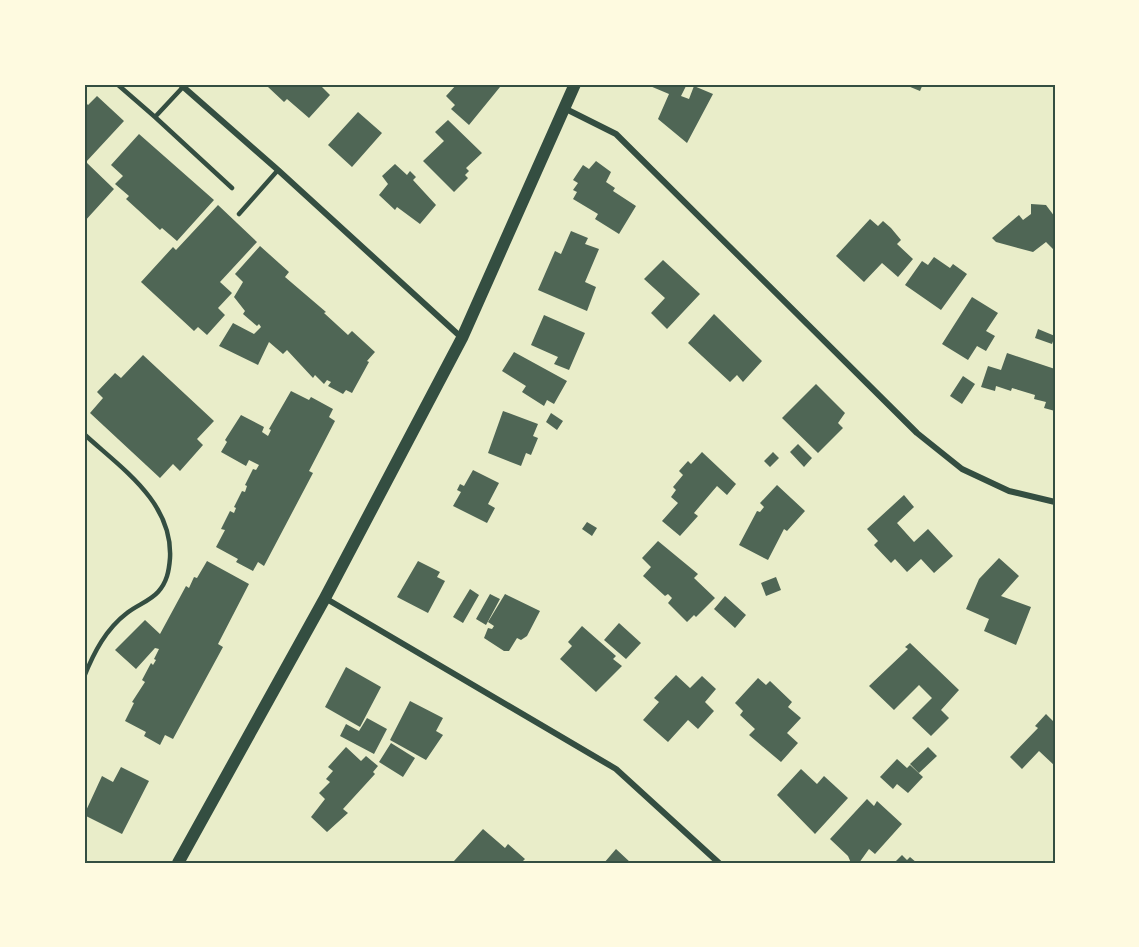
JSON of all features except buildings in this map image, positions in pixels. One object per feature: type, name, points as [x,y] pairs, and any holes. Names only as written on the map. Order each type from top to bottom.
[{"type":"main road","points":[[178,863],[325,598],[462,338],[575,84]]},
{"type":"street","points":[[182,86],[462,338]]},
{"type":"street","points":[[564,108],[616,134],[917,433],[962,469],[1009,491],[1055,502]]},
{"type":"street","points":[[325,598],[616,769],[719,863]]},
{"type":"lane","points":[[117,84],[232,188]]},
{"type":"lane","points":[[155,117],[182,86]]},
{"type":"lane","points":[[239,214],[278,170]]},
{"type":"lane","points":[[84,434],[151,497],[166,525],[170,550],[169,572],[159,591],[113,625],[101,640],[84,677]]}]
